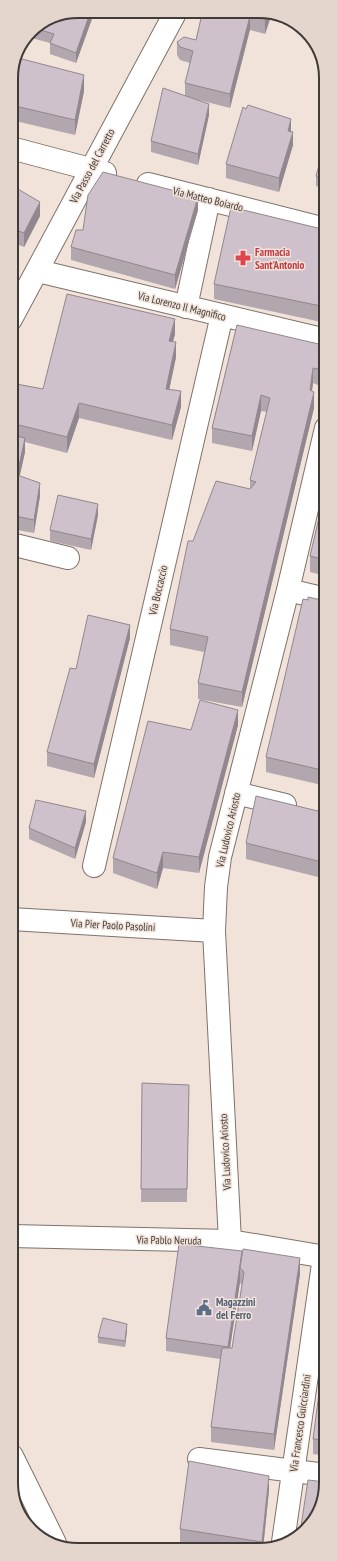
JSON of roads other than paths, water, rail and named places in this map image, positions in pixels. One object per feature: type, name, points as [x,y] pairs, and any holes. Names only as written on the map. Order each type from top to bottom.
[{"type":"street","name":"Via Passo del Carretto","points":[[18,306],[172,18]]},
{"type":"street","name":"Via Matteo Boiardo","points":[[18,150],[319,227]]},
{"type":"street","points":[[186,307],[209,200]]},
{"type":"street","name":"Via Lorenzo Il Magnifico","points":[[38,270],[319,338]]},
{"type":"street","name":"Via Boccaccio","points":[[94,866],[222,315]]},
{"type":"street","name":"Via Ludovico Ariosto","points":[[230,1241],[214,931],[216,888],[220,857],[288,590],[319,458]]},
{"type":"street","points":[[18,546],[68,558]]},
{"type":"street","points":[[288,590],[319,597]]},
{"type":"street","points":[[236,793],[303,809]]},
{"type":"street","name":"Via Pier Paolo Pasolini","points":[[18,919],[214,931]]},
{"type":"street","name":"Via Pablo Neruda","points":[[18,1236],[230,1241],[319,1256]]},
{"type":"street","name":"Via Francesco Guicciardini","points":[[284,1538],[319,1297]]},
{"type":"street","points":[[199,1459],[319,1474]]},
{"type":"street","points":[[18,1468],[51,1536]]},
{"type":"place","name":"Farmacia Sant'Antonio","points":[[243,258]]},
{"type":"place","name":"Magazzini del Ferro","points":[[204,1308]]}]
